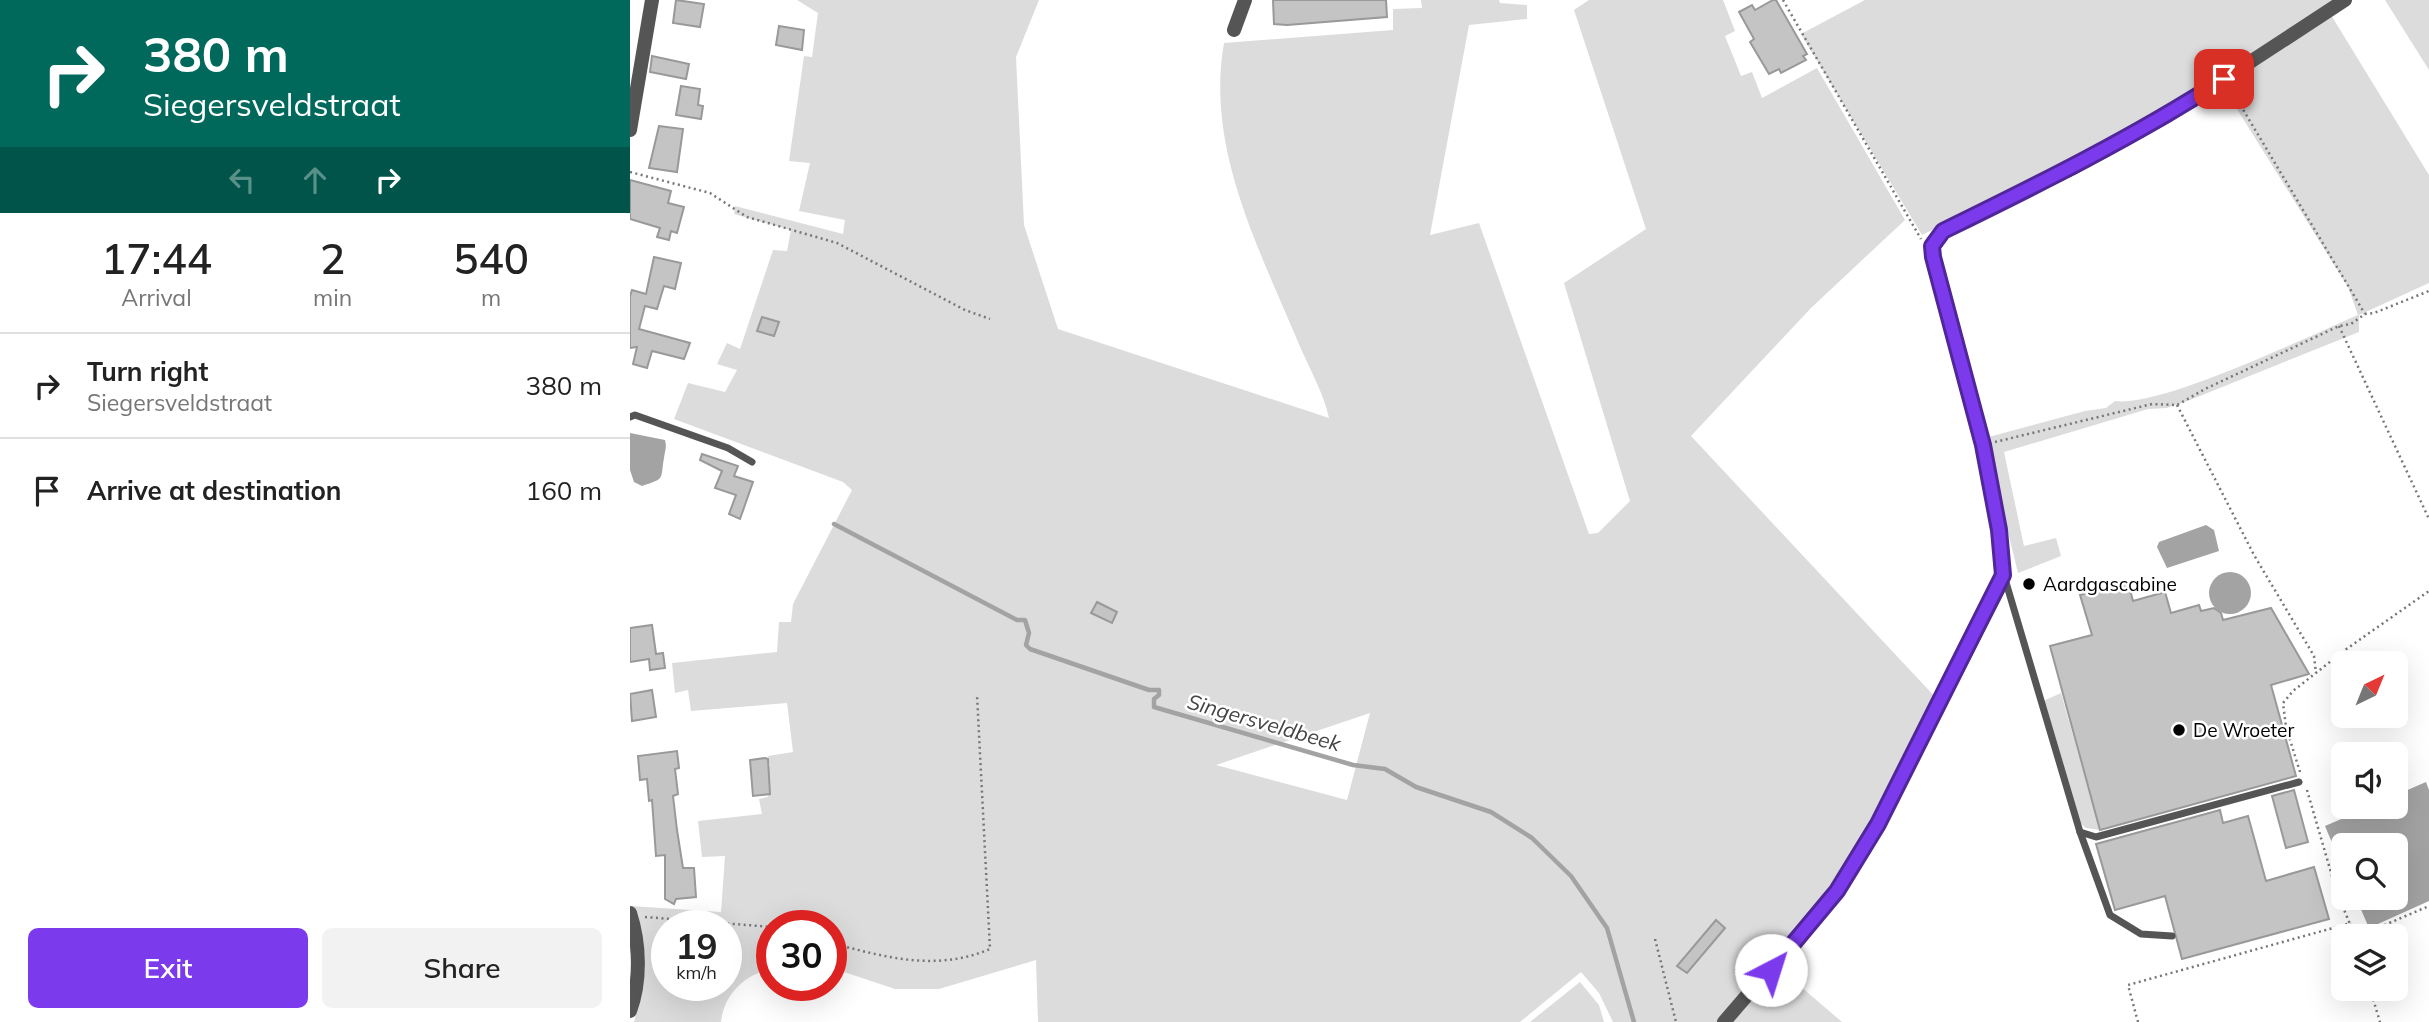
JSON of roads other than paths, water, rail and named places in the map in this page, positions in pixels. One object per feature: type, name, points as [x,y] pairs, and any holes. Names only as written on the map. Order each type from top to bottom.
[{"type":"street","points":[[630,130],[652,0]]},
{"type":"street","points":[[1234,30],[1245,0]]},
{"type":"street","points":[[1724,1022],[1812,921],[1854,865],[1932,720],[2003,575],[1999,530],[1983,445],[1932,246],[1943,231],[2071,169],[2169,115],[2345,0]]},
{"type":"street","points":[[630,1011],[636,995],[639,970],[631,915]]},
{"type":"lane","points":[[630,417],[635,415],[729,448],[752,462]]},
{"type":"lane","points":[[2003,575],[2080,832],[2110,915],[2141,934],[2172,936]]},
{"type":"lane","points":[[2080,832],[2096,837],[2301,782]]},
{"type":"waterway","name":"Singersveldbeek","points":[[834,524],[1017,620],[1025,620],[1029,633],[1026,645],[1030,649],[1149,690],[1159,690],[1159,695],[1154,699],[1154,707],[1353,765],[1385,769],[1416,787],[1491,812],[1532,838],[1571,876],[1607,928],[1634,1022]]},
{"type":"place","name":"Aardgascabine","points":[[2029,584]]},
{"type":"place","name":"De Wroeter","points":[[2179,730]]}]
